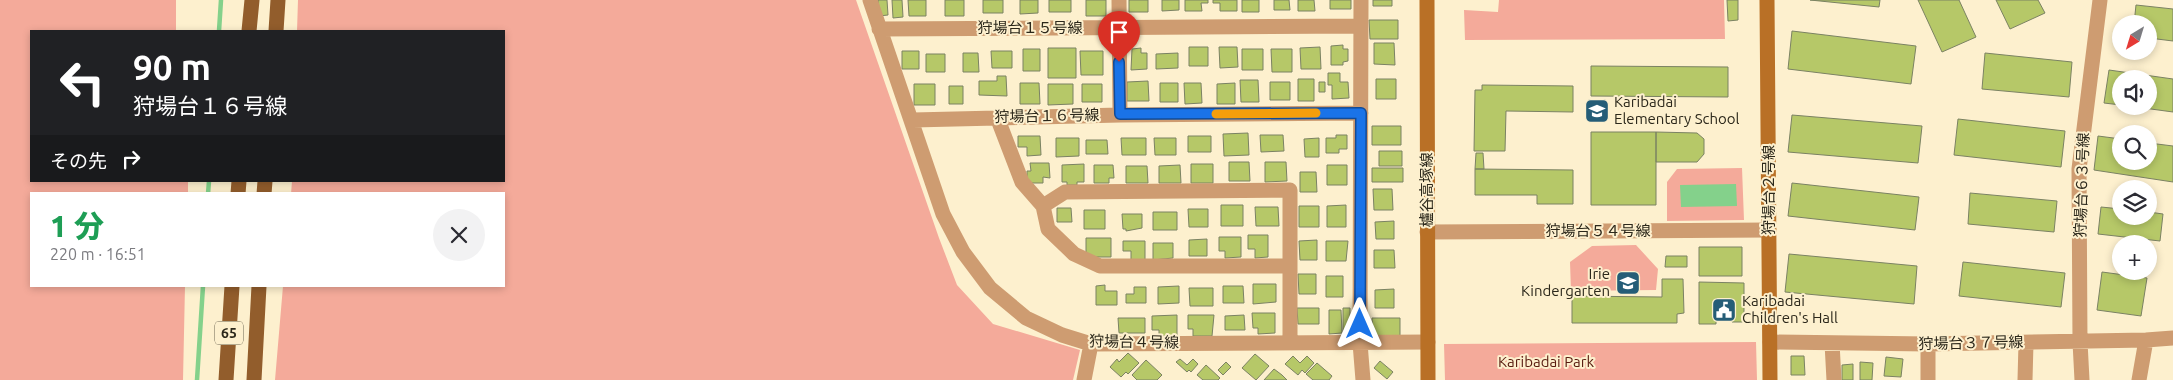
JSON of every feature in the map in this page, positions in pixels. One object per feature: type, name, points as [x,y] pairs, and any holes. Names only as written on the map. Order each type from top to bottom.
[{"type":"main road","points":[[249,30],[252,0]]},
{"type":"main road","points":[[276,30],[278,0]]},
{"type":"main road","name":"65","points":[[226,380],[232,287]]},
{"type":"main road","name":"65","points":[[254,380],[259,287]]},
{"type":"street","name":"狩場台４号線","points":[[870,0],[944,214],[963,252],[990,288],[1026,318],[1091,344],[1428,342]]},
{"type":"street","points":[[1119,0],[1120,114]]},
{"type":"street","points":[[1360,0],[1360,343],[1363,380]]},
{"type":"street","name":"櫨谷高塚線","points":[[1427,0],[1428,380]]},
{"type":"street","name":"狩場台２号線","points":[[1767,0],[1770,380]]},
{"type":"street","name":"狩場台６３号線","points":[[2082,380],[2079,169],[2100,0]]},
{"type":"street","name":"狩場台１５号線","points":[[879,29],[1361,26]]},
{"type":"street","name":"狩場台１６号線","points":[[913,120],[1120,114],[1361,113]]},
{"type":"street","points":[[997,117],[1022,182],[1043,206],[1048,229],[1074,254],[1100,266],[1290,266]]},
{"type":"street","points":[[1043,206],[1065,192],[1290,190],[1290,343]]},
{"type":"street","name":"狩場台５４号線","points":[[1428,232],[1769,230]]},
{"type":"street","name":"狩場台３７号線","points":[[1770,342],[1928,344],[2080,342],[2173,338]]},
{"type":"street","points":[[2139,380],[2146,340]]},
{"type":"street","points":[[1832,343],[1834,380]]},
{"type":"street","points":[[2025,380],[2026,343]]},
{"type":"street","points":[[1084,380],[1091,344]]},
{"type":"street","points":[[1928,344],[1928,380]]},
{"type":"green space","points":[[0,0],[176,0],[176,30],[30,30],[30,182],[188,182],[188,192],[30,192],[30,287],[185,287],[183,380],[0,380]]},
{"type":"green space","points":[[298,0],[856,0],[957,285],[993,324],[1080,350],[1073,380],[275,380],[283,287],[505,287],[505,192],[291,192],[292,182],[505,182],[505,30],[297,30]]},
{"type":"green space","points":[[1499,0],[1724,0],[1725,39],[1465,40],[1464,10],[1498,12]]},
{"type":"green space","points":[[1742,168],[1744,220],[1667,221],[1667,182],[1677,169]]},
{"type":"green space","points":[[1636,245],[1658,269],[1656,290],[1571,291],[1570,262],[1592,246]]},
{"type":"green space","name":"Karibadai Park","points":[[1756,342],[1757,380],[1445,380],[1444,344]]},
{"type":"shaded area","points":[[1736,184],[1737,206],[1681,207],[1680,185]]},
{"type":"building","points":[[878,0],[887,0],[888,15],[879,16]]},
{"type":"building","points":[[892,0],[902,0],[903,17],[893,18]]},
{"type":"building","points":[[908,0],[926,0],[926,16],[909,16]]},
{"type":"building","points":[[945,0],[964,0],[964,16],[945,16]]},
{"type":"building","points":[[983,0],[1003,0],[1003,13],[983,13]]},
{"type":"building","points":[[1020,0],[1038,0],[1038,13],[1020,14]]},
{"type":"building","points":[[1049,0],[1071,0],[1071,12],[1049,12]]},
{"type":"building","points":[[1086,0],[1106,0],[1106,16],[1086,16]]},
{"type":"building","points":[[1129,0],[1148,0],[1148,12],[1129,12]]},
{"type":"building","points":[[1162,0],[1179,0],[1179,10],[1162,11]]},
{"type":"building","points":[[1185,0],[1208,0],[1208,3],[1201,3],[1202,11],[1185,11]]},
{"type":"building","points":[[1213,0],[1237,0],[1237,11],[1220,11],[1220,3],[1213,3]]},
{"type":"building","points":[[1242,0],[1259,0],[1259,12],[1242,12]]},
{"type":"building","points":[[1274,0],[1289,0],[1290,10],[1274,10]]},
{"type":"building","points":[[1298,0],[1314,0],[1315,11],[1298,11]]},
{"type":"building","points":[[1330,0],[1351,0],[1351,9],[1330,9]]},
{"type":"building","points":[[1373,0],[1392,0],[1392,6],[1373,6]]},
{"type":"building","points":[[1727,0],[1738,0],[1738,20],[1728,21]]},
{"type":"building","points":[[1810,0],[1880,0],[1879,7]]},
{"type":"building","points":[[1918,0],[1959,0],[1976,37],[1942,52]]},
{"type":"building","points":[[1996,0],[2038,0],[2045,13],[2010,29]]},
{"type":"building","points":[[2136,5],[2173,9],[2173,41],[2158,39],[2158,15],[2135,15]]},
{"type":"building","points":[[1369,20],[1398,20],[1398,39],[1370,39]]},
{"type":"building","points":[[1792,31],[1916,46],[1911,84],[1788,69]]},
{"type":"building","points":[[1374,43],[1394,43],[1395,65],[1374,64]]},
{"type":"building","points":[[1343,45],[1343,49],[1348,49],[1348,61],[1343,62],[1343,65],[1331,65],[1331,46]]},
{"type":"building","points":[[1189,47],[1208,47],[1208,66],[1189,66]]},
{"type":"building","points":[[1219,47],[1237,47],[1238,67],[1220,68]]},
{"type":"building","points":[[1320,47],[1321,69],[1301,69],[1300,48]]},
{"type":"building","points":[[1048,48],[1076,48],[1076,78],[1048,78]]},
{"type":"building","points":[[1141,48],[1141,53],[1147,53],[1147,69],[1131,70],[1132,49]]},
{"type":"building","points":[[1023,49],[1040,49],[1040,71],[1023,71]]},
{"type":"building","points":[[1242,49],[1263,49],[1263,70],[1242,70]]},
{"type":"building","points":[[1271,49],[1292,49],[1292,72],[1272,72]]},
{"type":"building","points":[[902,51],[919,51],[919,69],[902,69]]},
{"type":"building","points":[[991,51],[1012,51],[1012,68],[992,68]]},
{"type":"building","points":[[1080,51],[1103,51],[1103,75],[1081,75]]},
{"type":"building","points":[[963,53],[978,53],[979,72],[963,72]]},
{"type":"building","points":[[1178,53],[1178,68],[1156,69],[1156,54]]},
{"type":"building","points":[[1985,53],[2072,62],[2069,97],[1982,89]]},
{"type":"building","points":[[926,54],[945,54],[945,72],[926,72]]},
{"type":"building","points":[[1591,66],[1728,67],[1728,97],[1591,96]]},
{"type":"building","points":[[2109,70],[2112,70],[2112,104],[2104,103]]},
{"type":"building","points":[[1328,73],[1340,73],[1340,82],[1348,82],[1349,98],[1332,99],[1332,85],[1328,85]]},
{"type":"building","points":[[997,76],[1006,76],[1007,96],[979,95],[979,81],[997,81]]},
{"type":"building","points":[[2157,77],[2173,79],[2173,112],[2157,110]]},
{"type":"building","points":[[1298,79],[1314,79],[1314,101],[1298,101]]},
{"type":"building","points":[[1376,79],[1396,79],[1396,99],[1376,99]]},
{"type":"building","points":[[1240,80],[1258,80],[1259,102],[1241,102]]},
{"type":"building","points":[[1148,81],[1149,101],[1127,101],[1127,82]]},
{"type":"building","points":[[1270,82],[1290,82],[1290,100],[1270,100]]},
{"type":"building","points":[[1319,82],[1325,82],[1325,92],[1319,92]]},
{"type":"building","points":[[1020,83],[1039,83],[1040,104],[1020,104]]},
{"type":"building","points":[[1160,83],[1178,83],[1178,102],[1160,102]]},
{"type":"building","points":[[1184,83],[1201,83],[1202,103],[1185,104]]},
{"type":"building","points":[[1235,83],[1235,104],[1217,104],[1217,84]]},
{"type":"building","points":[[914,84],[935,84],[935,105],[914,105]]},
{"type":"building","points":[[1048,84],[1073,84],[1073,104],[1048,105]]},
{"type":"building","points":[[1082,84],[1102,84],[1102,102],[1082,102]]},
{"type":"building","points":[[1482,85],[1573,86],[1573,112],[1506,111],[1505,151],[1474,151],[1475,90],[1482,90]]},
{"type":"building","points":[[949,86],[963,86],[963,104],[949,104]]},
{"type":"building","points":[[1792,115],[1922,126],[1918,163],[1788,152]]},
{"type":"building","points":[[1958,119],[2065,131],[2061,167],[1954,155]]},
{"type":"building","points":[[1372,126],[1401,126],[1401,145],[1372,145]]},
{"type":"building","points":[[1591,132],[1656,132],[1656,205],[1591,205]]},
{"type":"building","points":[[1656,132],[1697,133],[1704,139],[1704,154],[1697,162],[1656,162]]},
{"type":"building","points":[[1248,133],[1249,155],[1224,156],[1223,134]]},
{"type":"building","points":[[1260,135],[1283,135],[1284,151],[1261,152]]},
{"type":"building","points":[[1336,135],[1347,135],[1347,149],[1339,149],[1339,153],[1326,153],[1326,138],[1336,138]]},
{"type":"building","points":[[1018,136],[1040,136],[1041,155],[1027,156],[1027,147],[1018,147]]},
{"type":"building","points":[[1188,136],[1211,136],[1211,152],[1188,152]]},
{"type":"building","points":[[2098,136],[2112,138],[2112,170],[2157,170],[2157,144],[2173,146],[2173,182],[2094,170]]},
{"type":"building","points":[[1056,138],[1079,138],[1079,156],[1056,157]]},
{"type":"building","points":[[1121,138],[1146,138],[1146,155],[1122,155]]},
{"type":"building","points":[[1154,138],[1176,138],[1176,155],[1155,155]]},
{"type":"building","points":[[1319,138],[1319,157],[1305,157],[1304,139]]},
{"type":"building","points":[[1086,140],[1107,140],[1108,154],[1086,154]]},
{"type":"building","points":[[1379,151],[1402,151],[1402,166],[1379,166]]},
{"type":"building","points":[[1476,153],[1483,153],[1484,169],[1475,169]]},
{"type":"building","points":[[1229,162],[1249,162],[1250,181],[1229,181]]},
{"type":"building","points":[[1265,162],[1286,162],[1287,181],[1265,182]]},
{"type":"building","points":[[1030,163],[1049,163],[1050,178],[1043,177],[1043,183],[1027,183],[1027,171],[1031,171]]},
{"type":"building","points":[[1084,164],[1084,182],[1077,182],[1077,185],[1067,185],[1067,182],[1062,182],[1062,165]]},
{"type":"building","points":[[1191,164],[1213,164],[1213,183],[1191,183]]},
{"type":"building","points":[[1094,165],[1113,165],[1114,178],[1109,178],[1109,183],[1094,183]]},
{"type":"building","points":[[1180,165],[1181,183],[1159,183],[1159,166]]},
{"type":"building","points":[[1327,165],[1347,165],[1347,185],[1327,185]]},
{"type":"building","points":[[1126,166],[1147,166],[1148,183],[1126,183]]},
{"type":"building","points":[[1372,168],[1403,168],[1403,182],[1372,182]]},
{"type":"building","points":[[1475,169],[1573,170],[1573,204],[1537,204],[1537,195],[1475,195]]},
{"type":"building","points":[[1300,172],[1316,172],[1317,192],[1300,192]]},
{"type":"building","points":[[1792,183],[1919,197],[1915,230],[1788,216]]},
{"type":"building","points":[[1373,189],[1392,189],[1393,210],[1374,210]]},
{"type":"building","points":[[1970,193],[2057,201],[2054,232],[1968,224]]},
{"type":"building","points":[[1221,205],[1243,205],[1243,226],[1221,226]]},
{"type":"building","points":[[1346,205],[1346,227],[1327,227],[1327,206]]},
{"type":"building","points":[[1299,206],[1319,206],[1319,227],[1299,227]]},
{"type":"building","points":[[1255,207],[1278,207],[1279,226],[1256,226]]},
{"type":"building","points":[[2101,207],[2112,208],[2112,225],[2157,225],[2157,213],[2163,214],[2160,241],[2157,241],[2157,235],[2098,234]]},
{"type":"building","points":[[1057,208],[1071,208],[1072,222],[1057,222]]},
{"type":"building","points":[[1188,209],[1208,209],[1208,227],[1189,227]]},
{"type":"building","points":[[1084,210],[1105,210],[1105,229],[1084,229]]},
{"type":"building","points":[[1153,212],[1177,212],[1177,230],[1153,230]]},
{"type":"building","points":[[1122,214],[1142,214],[1142,228],[1126,231],[1126,229],[1123,229]]},
{"type":"building","points":[[1394,221],[1394,239],[1376,239],[1375,222]]},
{"type":"building","points":[[1248,235],[1268,235],[1268,257],[1255,258],[1255,249],[1248,249]]},
{"type":"building","points":[[1219,237],[1241,237],[1241,257],[1225,258],[1225,251],[1219,251]]},
{"type":"building","points":[[1086,238],[1111,238],[1111,257],[1086,257]]},
{"type":"building","points":[[1207,239],[1207,256],[1189,256],[1189,240]]},
{"type":"building","points":[[1317,240],[1317,260],[1300,260],[1299,241]]},
{"type":"building","points":[[1123,241],[1145,241],[1145,260],[1131,260],[1131,251],[1123,251]]},
{"type":"building","points":[[1326,241],[1348,241],[1346,261],[1326,261]]},
{"type":"building","points":[[1153,243],[1173,243],[1173,258],[1153,260]]},
{"type":"building","points":[[1699,247],[1742,247],[1742,276],[1699,276]]},
{"type":"building","points":[[1374,250],[1394,250],[1395,268],[1374,268]]},
{"type":"building","points":[[1789,254],[1917,266],[1914,304],[1785,292]]},
{"type":"building","points":[[1666,256],[1687,256],[1687,267],[1665,267]]},
{"type":"building","points":[[1963,262],[2065,273],[2061,307],[1959,296]]},
{"type":"building","points":[[2102,272],[2112,273],[2112,280],[2147,280],[2141,316],[2097,310]]},
{"type":"building","points":[[1298,274],[1316,274],[1316,294],[1299,294]]},
{"type":"building","points":[[1326,276],[1343,276],[1343,297],[1326,297]]},
{"type":"building","points":[[1662,279],[1683,279],[1684,313],[1677,314],[1677,323],[1572,323],[1572,296],[1662,297]]},
{"type":"building","points":[[1699,282],[1744,283],[1744,322],[1732,322],[1732,319],[1716,319],[1716,324],[1699,324]]},
{"type":"building","points":[[1253,284],[1276,284],[1276,302],[1253,304]]},
{"type":"building","points":[[1105,285],[1105,291],[1117,291],[1117,305],[1096,305],[1096,286]]},
{"type":"building","points":[[1179,286],[1179,303],[1158,304],[1158,287]]},
{"type":"building","points":[[1223,286],[1243,286],[1244,303],[1223,303]]},
{"type":"building","points":[[1134,287],[1146,287],[1146,303],[1126,303],[1126,294],[1134,294]]},
{"type":"building","points":[[1189,288],[1213,288],[1213,306],[1190,306]]},
{"type":"building","points":[[1394,289],[1394,308],[1375,308],[1375,290]]},
{"type":"building","points":[[1297,308],[1319,308],[1319,324],[1298,324]]},
{"type":"building","points":[[1343,308],[1350,308],[1350,332],[1343,332]]},
{"type":"building","points":[[1329,310],[1341,310],[1342,333],[1329,334]]},
{"type":"building","points":[[1252,313],[1275,313],[1275,333],[1258,334],[1258,328],[1253,328]]},
{"type":"building","points":[[1177,315],[1177,336],[1159,336],[1159,330],[1152,330],[1152,316]]},
{"type":"building","points":[[1188,315],[1214,315],[1212,336],[1193,336],[1193,329],[1188,329]]},
{"type":"building","points":[[1244,315],[1245,330],[1225,330],[1225,316]]},
{"type":"building","points":[[1118,318],[1145,318],[1145,333],[1119,333]]},
{"type":"building","points":[[1372,318],[1400,318],[1400,336],[1373,336]]},
{"type":"building","points":[[1128,353],[1139,363],[1128,374],[1126,372],[1121,377],[1110,367],[1117,359],[1119,362]]},
{"type":"building","points":[[1255,354],[1269,366],[1256,380],[1242,368]]},
{"type":"building","points":[[1293,356],[1300,363],[1307,356],[1314,363],[1305,373],[1302,370],[1298,375],[1285,364]]},
{"type":"building","points":[[1791,356],[1804,356],[1805,375],[1791,375]]},
{"type":"building","points":[[1886,357],[1903,359],[1901,377],[1884,376]]},
{"type":"building","points":[[1180,359],[1187,365],[1193,359],[1198,364],[1191,372],[1189,370],[1187,372],[1176,362]]},
{"type":"building","points":[[1146,360],[1162,375],[1157,380],[1137,380],[1132,375]]},
{"type":"building","points":[[1380,361],[1393,372],[1387,379],[1374,368]]},
{"type":"building","points":[[1226,362],[1231,367],[1223,375],[1218,370]]},
{"type":"building","points":[[1860,362],[1873,363],[1872,380],[1860,380]]},
{"type":"building","points":[[1317,363],[1332,376],[1329,380],[1313,380],[1306,374]]},
{"type":"building","points":[[1853,364],[1853,380],[1842,380],[1842,365]]},
{"type":"building","points":[[1206,365],[1220,378],[1218,380],[1203,380],[1197,375]]},
{"type":"building","points":[[1274,369],[1282,375],[1287,380],[1264,380]]},
{"type":"waterway","points":[[219,30],[221,0]]},
{"type":"waterway","points":[[208,192],[209,182]]},
{"type":"waterway","points":[[197,380],[203,287]]},
{"type":"slow traffic","points":[[1216,114],[1316,113]]},
{"type":"place","name":"Karibadai Elementary School","points":[[1597,111]]},
{"type":"place","name":"Irie Kindergarten","points":[[1628,283]]},
{"type":"place","name":"Karibadai Children's Hall","points":[[1724,310]]},
{"type":"route","points":[[1119,62],[1120,114],[1361,113],[1360,324]]}]
